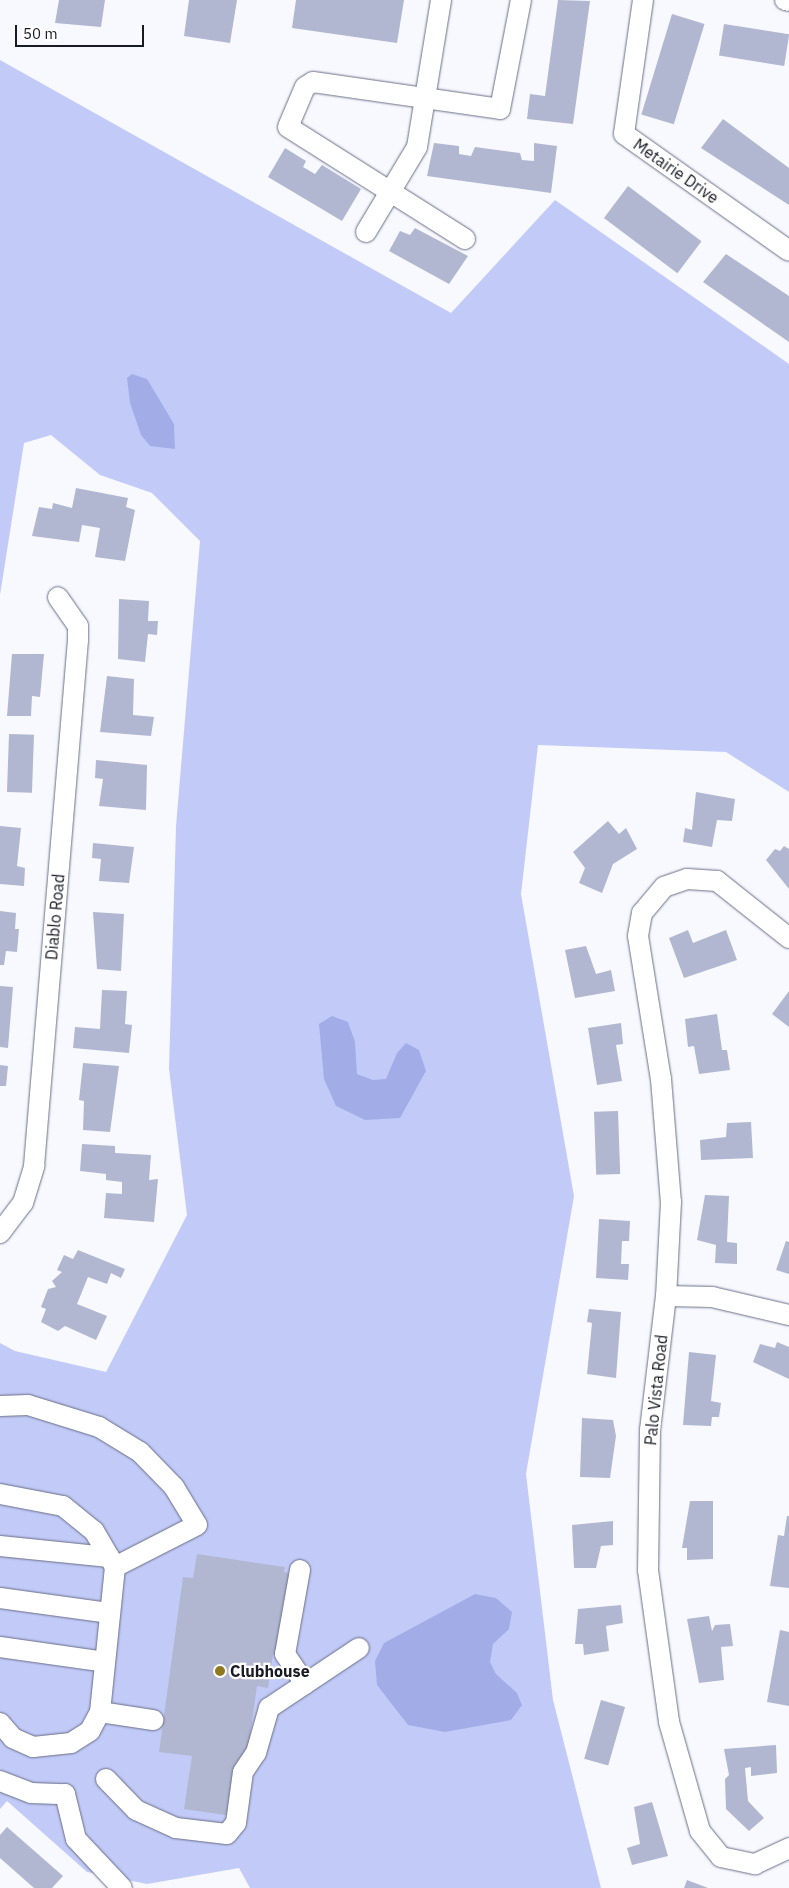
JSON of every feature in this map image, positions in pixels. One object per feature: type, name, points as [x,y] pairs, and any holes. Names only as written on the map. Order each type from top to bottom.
[{"type":"street","points":[[366,232],[394,192],[417,147],[428,98],[441,0]]},
{"type":"street","points":[[465,239],[394,192],[288,127],[305,87],[313,82],[500,109],[521,0]]},
{"type":"street","name":"Metairie Drive","points":[[643,0],[624,134],[789,251]]},
{"type":"street","points":[[785,0],[789,1]]},
{"type":"street","name":"Diablo Road","points":[[0,1233],[23,1203],[35,1158],[78,640],[78,626],[58,597]]},
{"type":"street","name":"Palo Vista Road","points":[[789,938],[717,881],[687,879],[664,887],[642,913],[638,936],[664,1107],[671,1202],[666,1296],[650,1430],[648,1570],[669,1722],[700,1831],[721,1857],[755,1864],[789,1848]]},
{"type":"street","points":[[666,1296],[712,1297],[789,1315]]},
{"type":"street","points":[[0,1406],[28,1405],[100,1428],[140,1452],[174,1487],[197,1525],[112,1562],[0,1546]]},
{"type":"street","points":[[0,1494],[63,1506],[94,1531],[112,1562],[110,1613],[100,1712],[90,1731],[52,1748],[33,1747],[13,1738],[0,1723]]},
{"type":"street","points":[[300,1570],[285,1654],[305,1684]]},
{"type":"street","points":[[0,1598],[110,1613]]},
{"type":"street","points":[[0,1647],[105,1662]]},
{"type":"street","points":[[106,1779],[136,1810],[176,1828],[227,1834],[236,1823],[243,1772],[256,1753],[269,1708],[359,1648]]},
{"type":"street","points":[[100,1712],[153,1720]]},
{"type":"street","points":[[0,1781],[31,1794],[65,1794],[76,1839],[122,1888]]},
{"type":"shaded area","points":[[0,60],[451,313],[555,200],[789,364],[789,792],[726,752],[538,745],[521,894],[574,1196],[526,1474],[553,1700],[601,1888],[250,1888],[239,1868],[147,1884],[87,1872],[7,1801],[0,1809],[0,1343],[15,1351],[106,1372],[187,1215],[169,1069],[176,826],[200,541],[152,493],[100,475],[51,435],[24,443],[0,595]]},
{"type":"shaded area","points":[[132,374],[147,379],[174,424],[175,449],[150,446],[141,435],[130,403],[127,378]]},
{"type":"shaded area","points":[[332,1016],[348,1022],[355,1042],[357,1074],[373,1080],[386,1079],[397,1053],[406,1043],[419,1050],[426,1071],[400,1118],[365,1120],[336,1106],[324,1079],[319,1024]]},
{"type":"shaded area","points":[[475,1594],[496,1598],[512,1612],[509,1629],[493,1644],[490,1662],[496,1674],[517,1693],[522,1705],[511,1720],[445,1732],[408,1725],[377,1685],[375,1661],[384,1643]]},
{"type":"building","points":[[59,0],[105,0],[101,27],[55,23]]},
{"type":"building","points":[[189,0],[237,0],[230,43],[184,36]]},
{"type":"building","points":[[296,0],[404,0],[397,43],[292,28]]},
{"type":"building","points":[[558,0],[590,1],[573,124],[527,119],[530,94],[545,96]]},
{"type":"building","points":[[672,14],[705,24],[674,124],[641,114]]},
{"type":"building","points":[[724,24],[789,34],[784,66],[719,56]]},
{"type":"building","points":[[723,119],[789,168],[789,205],[701,148]]},
{"type":"building","points":[[434,143],[459,146],[459,154],[471,156],[475,147],[520,153],[522,160],[534,161],[534,143],[557,146],[551,193],[427,176]]},
{"type":"building","points":[[285,148],[306,161],[303,167],[315,174],[322,165],[361,189],[342,221],[268,177]]},
{"type":"building","points":[[628,186],[701,241],[677,273],[604,218]]},
{"type":"building","points":[[415,228],[468,256],[449,284],[389,251],[400,231],[410,235]]},
{"type":"building","points":[[726,254],[789,296],[789,342],[703,282]]},
{"type":"building","points":[[76,488],[128,498],[126,507],[135,510],[125,561],[95,557],[100,528],[82,525],[79,542],[32,536],[39,507],[52,509],[53,503],[72,508]]},
{"type":"building","points":[[119,599],[149,601],[148,621],[158,621],[157,635],[148,634],[145,662],[118,659]]},
{"type":"building","points":[[12,654],[44,654],[40,697],[32,696],[31,716],[7,716]]},
{"type":"building","points":[[107,676],[134,679],[133,715],[154,717],[151,736],[100,732]]},
{"type":"building","points":[[9,734],[34,735],[32,793],[7,792]]},
{"type":"building","points":[[96,760],[147,765],[146,810],[99,806],[103,779],[95,778]]},
{"type":"building","points":[[696,792],[735,799],[732,821],[717,820],[712,847],[683,842],[685,828],[692,830]]},
{"type":"building","points":[[608,821],[619,834],[626,828],[637,849],[613,864],[602,893],[579,883],[585,868],[573,852]]},
{"type":"building","points":[[0,826],[21,828],[17,866],[25,868],[24,886],[0,884]]},
{"type":"building","points":[[93,843],[134,847],[129,883],[99,881],[101,859],[92,858]]},
{"type":"building","points":[[784,846],[789,849],[789,889],[766,860],[775,849],[780,851]]},
{"type":"building","points":[[0,911],[16,913],[15,929],[19,929],[17,952],[6,951],[4,965],[0,965]]},
{"type":"building","points":[[93,912],[124,914],[121,971],[97,969]]},
{"type":"building","points":[[688,930],[693,943],[726,930],[737,960],[684,978],[669,938]]},
{"type":"building","points":[[586,946],[596,974],[611,970],[615,991],[575,998],[565,950]]},
{"type":"building","points":[[0,986],[13,987],[8,1048],[0,1047]]},
{"type":"building","points":[[102,990],[127,991],[125,1024],[132,1025],[129,1053],[73,1048],[75,1027],[100,1029]]},
{"type":"building","points":[[789,991],[789,1027],[772,1014]]},
{"type":"building","points":[[717,1014],[722,1050],[727,1050],[730,1070],[699,1074],[694,1046],[688,1047],[685,1019]]},
{"type":"building","points":[[621,1023],[623,1044],[616,1045],[622,1081],[597,1085],[588,1028]]},
{"type":"building","points":[[83,1063],[119,1066],[110,1132],[83,1130],[84,1101],[79,1100]]},
{"type":"building","points":[[0,1065],[8,1066],[6,1086],[0,1086]]},
{"type":"building","points":[[618,1111],[620,1174],[596,1175],[594,1112]]},
{"type":"building","points":[[751,1122],[753,1158],[701,1160],[700,1140],[726,1137],[727,1123]]},
{"type":"building","points":[[82,1144],[115,1146],[115,1153],[151,1155],[149,1180],[158,1179],[154,1222],[104,1218],[106,1193],[122,1194],[122,1182],[106,1180],[106,1174],[80,1171]]},
{"type":"building","points":[[705,1195],[729,1196],[727,1242],[737,1243],[737,1264],[715,1263],[716,1245],[697,1240]]},
{"type":"building","points":[[599,1219],[630,1221],[629,1241],[622,1241],[621,1264],[629,1264],[628,1280],[596,1278]]},
{"type":"building","points":[[786,1241],[789,1242],[789,1274],[776,1270]]},
{"type":"building","points":[[78,1250],[125,1269],[121,1278],[111,1273],[107,1284],[88,1277],[77,1304],[107,1316],[96,1340],[65,1326],[58,1331],[41,1322],[46,1309],[41,1307],[48,1289],[56,1287],[52,1281],[62,1272],[57,1270],[64,1255],[73,1259]]},
{"type":"building","points":[[589,1309],[621,1312],[616,1378],[587,1374],[592,1323],[587,1322]]},
{"type":"building","points":[[777,1342],[789,1347],[789,1379],[753,1362],[760,1344],[775,1348]]},
{"type":"building","points":[[689,1352],[716,1355],[711,1401],[721,1403],[719,1417],[712,1417],[711,1426],[683,1425]]},
{"type":"building","points":[[582,1418],[613,1420],[616,1436],[610,1478],[580,1477]]},
{"type":"building","points":[[690,1501],[713,1501],[713,1559],[687,1560],[687,1548],[682,1548]]},
{"type":"building","points":[[787,1516],[789,1516],[789,1588],[770,1586],[778,1535],[784,1536]]},
{"type":"building","points":[[613,1521],[613,1545],[601,1546],[596,1568],[574,1568],[572,1525]]},
{"type":"building","name":"Clubhouse","points":[[197,1554],[285,1567],[284,1572],[295,1574],[283,1656],[273,1654],[268,1688],[257,1686],[247,1758],[240,1757],[232,1816],[184,1809],[192,1756],[159,1752],[183,1577],[193,1578]]},
{"type":"building","points":[[621,1605],[623,1623],[606,1626],[609,1651],[584,1655],[583,1644],[575,1644],[578,1609]]},
{"type":"building","points":[[709,1616],[712,1631],[715,1625],[730,1624],[733,1646],[721,1647],[724,1680],[699,1683],[687,1619]]},
{"type":"building","points":[[780,1630],[789,1632],[789,1706],[767,1702]]},
{"type":"building","points":[[601,1700],[625,1707],[608,1766],[584,1759]]},
{"type":"building","points":[[776,1745],[777,1773],[751,1776],[751,1767],[745,1768],[748,1801],[764,1818],[749,1831],[726,1809],[725,1779],[729,1775],[724,1749]]},
{"type":"building","points":[[652,1802],[668,1856],[632,1865],[627,1848],[640,1844],[634,1807]]},
{"type":"building","points":[[7,1827],[63,1876],[52,1888],[34,1888],[0,1858],[0,1835]]},
{"type":"building","points":[[687,1880],[708,1888],[684,1888]]},
{"type":"place","name":"Clubhouse","points":[[220,1671]]}]
